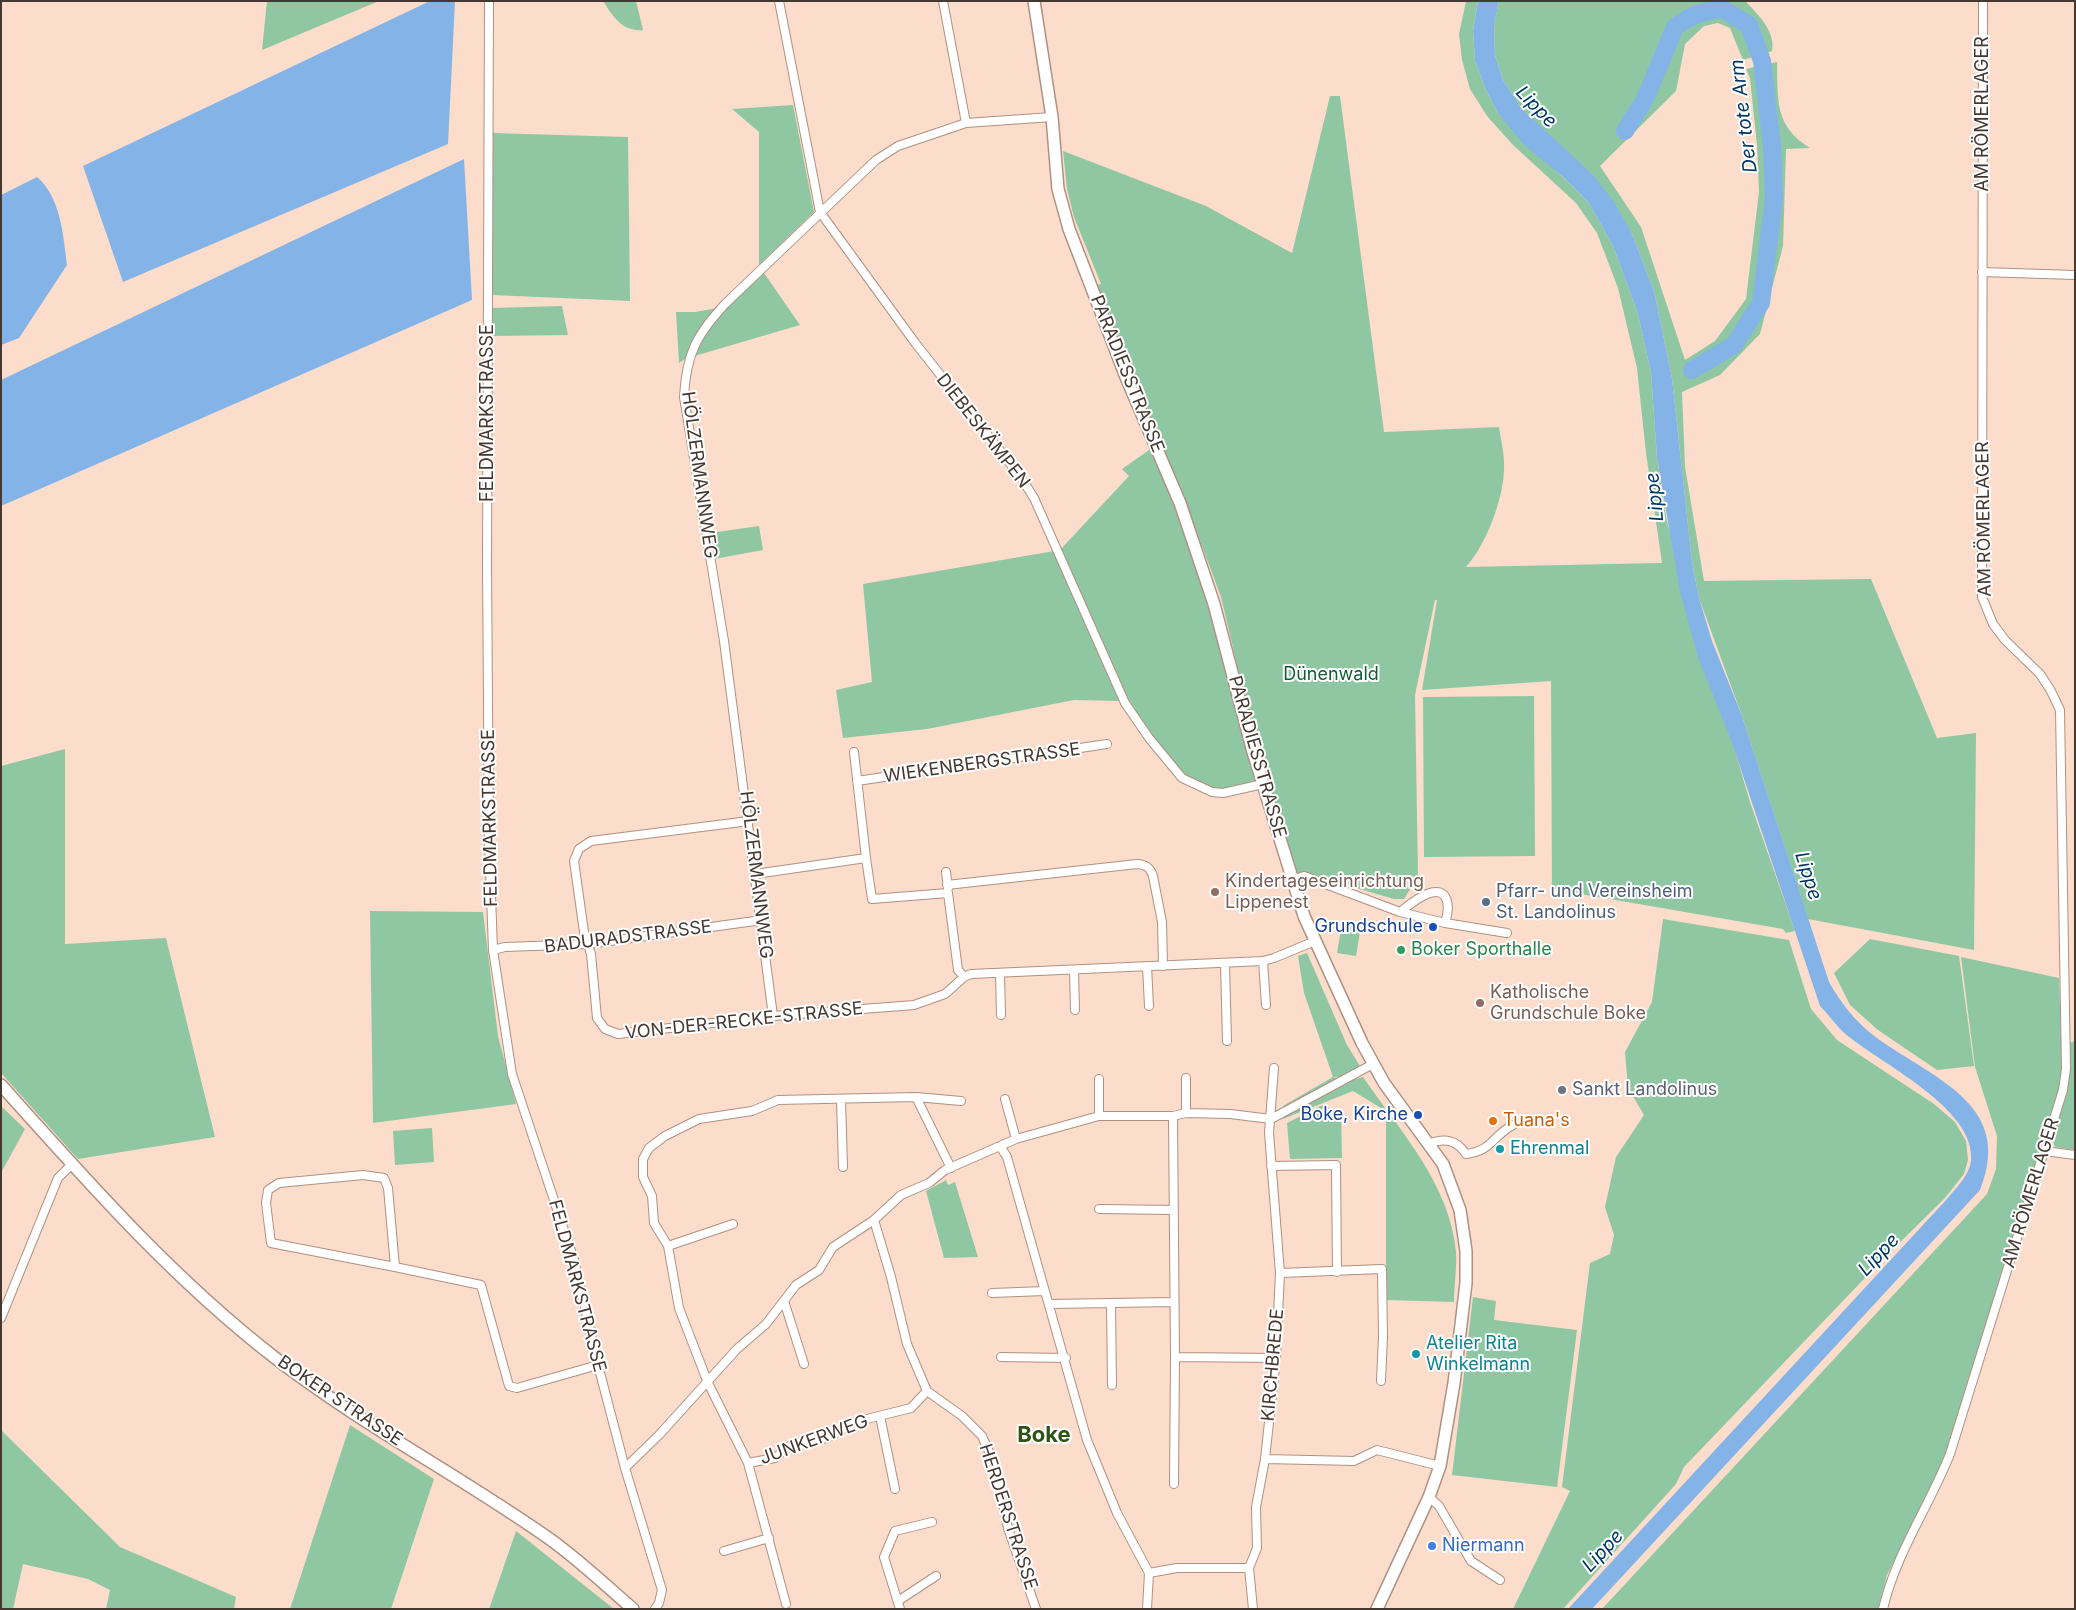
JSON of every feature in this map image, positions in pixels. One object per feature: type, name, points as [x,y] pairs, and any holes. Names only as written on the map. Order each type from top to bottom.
[{"type":"main road","name":"PARADIESSTRASSE","points":[[1034,1],[1052,117],[1058,189],[1069,229],[1126,376],[1180,503],[1214,604],[1263,784],[1292,880],[1314,941],[1373,1064],[1384,1083],[1443,1164],[1456,1198],[1466,1263],[1458,1360],[1440,1466],[1429,1497],[1376,1609]]},
{"type":"main road","name":"BOKER STRASSE","points":[[1,1086],[72,1164],[179,1275],[274,1357],[349,1410],[546,1536],[633,1609]]},
{"type":"street","name":"FELDMARKSTRASSE","points":[[489,1],[487,575],[489,840],[493,950],[512,1074],[574,1260],[624,1468],[662,1590],[659,1603],[654,1609]]},
{"type":"street","name":"DIEBESKÄMPEN","points":[[779,1],[820,212],[916,344],[1020,476],[1034,498],[1125,703],[1149,738],[1182,778],[1212,792],[1223,794],[1263,784]]},
{"type":"street","points":[[943,1],[966,123]]},
{"type":"street","name":"AM RÖMERLAGER","points":[[1883,1609],[1892,1577],[1902,1552],[1937,1486],[1950,1454],[2063,1090],[2066,1069],[2060,710],[2040,674],[2005,640],[1992,624],[1982,597],[1983,1]]},
{"type":"street","name":"HÖLZERMANNWEG","points":[[773,1016],[762,920],[724,641],[684,397],[685,377],[689,359],[704,326],[876,160],[898,146],[966,123],[1052,117]]},
{"type":"street","points":[[1982,272],[2075,275]]},
{"type":"street","name":"WIEKENBERGSTRASSE","points":[[857,781],[1107,744]]},
{"type":"street","points":[[854,752],[872,899],[1137,864],[1145,865],[1151,869],[1162,922],[1163,966]]},
{"type":"street","points":[[588,944],[584,932],[574,861],[579,849],[591,841],[749,821]]},
{"type":"street","points":[[755,874],[866,858]]},
{"type":"street","points":[[946,872],[958,970],[964,977],[971,974],[1263,961],[1314,941]]},
{"type":"street","points":[[1292,880],[1304,876],[1400,912],[1445,923],[1507,933]]},
{"type":"street","points":[[1400,912],[1425,895],[1440,894],[1445,896],[1449,904],[1445,923]]},
{"type":"street","name":"BADURADSTRASSE","points":[[493,950],[505,947],[541,948],[588,944],[762,920]]},
{"type":"street","name":"VON-DER-RECKE-STRASSE","points":[[588,944],[591,954],[597,1018],[611,1032],[618,1034],[773,1016],[914,1005],[945,994],[964,977]]},
{"type":"street","points":[[1263,961],[1266,1005]]},
{"type":"street","points":[[1225,963],[1227,1041]]},
{"type":"street","points":[[1147,966],[1149,1006]]},
{"type":"street","points":[[1074,970],[1075,1010]]},
{"type":"street","points":[[1000,973],[1001,1015]]},
{"type":"street","points":[[624,1468],[708,1383],[737,1349],[766,1324],[796,1285],[819,1270],[833,1247],[874,1220],[900,1195],[929,1183],[951,1168],[1016,1139],[1099,1116],[1173,1116],[1186,1113],[1230,1114],[1271,1119],[1373,1064]]},
{"type":"street","name":"KIRCHBREDE","points":[[1253,1609],[1249,1568],[1257,1548],[1255,1514],[1265,1459],[1276,1358],[1280,1273],[1269,1132],[1274,1068]]},
{"type":"street","points":[[1186,1078],[1186,1113]]},
{"type":"street","points":[[1099,1079],[1099,1116]]},
{"type":"street","points":[[916,1097],[951,1168]]},
{"type":"street","points":[[786,1604],[748,1463],[708,1383],[680,1308],[668,1246],[654,1224],[652,1196],[643,1178],[643,1159],[649,1148],[665,1136],[699,1118],[752,1111],[778,1100],[916,1097],[961,1100]]},
{"type":"street","points":[[841,1100],[843,1167]]},
{"type":"street","points":[[1005,1100],[1016,1139]]},
{"type":"street","points":[[1173,1116],[1174,1484]]},
{"type":"street","points":[[1428,1144],[1441,1139],[1456,1144],[1466,1154],[1478,1152],[1484,1150],[1505,1129],[1514,1125]]},
{"type":"street","points":[[1000,1146],[1007,1157],[1094,1460],[1117,1513],[1149,1573],[1147,1609]]},
{"type":"street","points":[[2044,1151],[2075,1155]]},
{"type":"street","points":[[1,1318],[58,1178],[72,1164]]},
{"type":"street","points":[[1272,1166],[1336,1165],[1337,1272]]},
{"type":"street","points":[[395,1267],[388,1188],[384,1178],[373,1175],[279,1183],[268,1190],[266,1202],[271,1243],[481,1285],[509,1386],[518,1388],[598,1365]]},
{"type":"street","points":[[1099,1209],[1174,1210]]},
{"type":"street","points":[[874,1220],[891,1277],[907,1344],[927,1391]]},
{"type":"street","points":[[668,1246],[733,1224]]},
{"type":"street","points":[[1280,1273],[1382,1269],[1383,1337],[1381,1381]]},
{"type":"street","points":[[992,1293],[1045,1291]]},
{"type":"street","points":[[784,1301],[804,1364]]},
{"type":"street","points":[[1048,1304],[1174,1302]]},
{"type":"street","points":[[1111,1303],[1112,1385]]},
{"type":"street","points":[[1001,1357],[1066,1358]]},
{"type":"street","points":[[1174,1357],[1276,1358]]},
{"type":"street","name":"JUNKERWEG","points":[[748,1463],[775,1458],[792,1444],[827,1438],[855,1422],[911,1408],[927,1391]]},
{"type":"street","name":"HERDERSTRASSE","points":[[927,1391],[962,1416],[982,1436],[994,1463],[1008,1528],[1036,1609]]},
{"type":"street","name":"JUNKERWEG","points":[[880,1416],[895,1489]]},
{"type":"street","points":[[1265,1459],[1354,1461],[1377,1450],[1440,1466]]},
{"type":"street","points":[[1429,1497],[1439,1506],[1471,1561],[1500,1580]]},
{"type":"street","points":[[932,1522],[895,1531],[884,1557],[899,1605],[936,1576]]},
{"type":"street","points":[[724,1552],[769,1538]]},
{"type":"street","points":[[1149,1573],[1177,1568],[1249,1568]]},
{"type":"green space","points":[[267,1],[379,1],[262,50]]},
{"type":"green space","points":[[603,1],[636,1],[643,30],[630,29],[624,26],[615,18]]},
{"type":"green space","name":"Dünenwald","points":[[1466,1],[1478,1],[1473,31],[1475,61],[1486,90],[1498,113],[1589,203],[1613,246],[1637,311],[1651,372],[1657,458],[1667,522],[1750,802],[1795,931],[1786,933],[1783,929],[1552,889],[1551,681],[1422,690],[1437,600],[1435,600],[1415,695],[1418,876],[1404,899],[1394,899],[1302,872],[1295,874],[1240,677],[1221,597],[1188,508],[1097,285],[1101,284],[1074,217],[1067,189],[1063,151],[1206,206],[1292,253],[1330,96],[1340,96],[1384,432],[1499,427],[1504,465],[1503,482],[1497,508],[1487,535],[1466,567],[1662,563],[1646,453],[1637,368],[1618,288],[1597,233],[1576,203],[1513,145],[1487,116],[1470,89],[1462,60],[1459,34]]},
{"type":"green space","points":[[1499,1],[1745,1],[1769,30],[1773,44],[1772,51],[1743,60],[1730,28],[1718,23],[1704,26],[1685,44],[1676,91],[1600,166],[1641,227],[1685,360],[1715,341],[1746,299],[1759,192],[1757,145],[1750,78],[1746,69],[1777,62],[1780,111],[1784,121],[1798,140],[1810,148],[1786,149],[1783,246],[1760,334],[1720,375],[1682,392],[1685,467],[1704,581],[1871,579],[1937,738],[1976,733],[1974,950],[1808,919],[1742,716],[1699,598],[1692,562],[1672,378],[1654,291],[1632,234],[1545,132],[1522,109],[1503,80],[1495,55],[1494,24]]},
{"type":"green space","points":[[793,105],[814,212],[759,265],[759,132],[732,109]]},
{"type":"green space","points":[[492,133],[628,137],[630,301],[493,295]]},
{"type":"green space","points":[[764,273],[800,325],[691,357],[705,330],[728,305]]},
{"type":"green space","points":[[562,306],[568,335],[492,336],[491,308]]},
{"type":"green space","points":[[718,308],[702,325],[685,359],[679,363],[676,312],[695,312]]},
{"type":"green space","points":[[1152,448],[1175,502],[1210,604],[1257,782],[1222,789],[1211,788],[1198,783],[1173,763],[1162,750],[1128,698],[1120,701],[1074,700],[927,729],[843,738],[836,690],[872,682],[863,584],[1060,550],[1129,476],[1122,469]]},
{"type":"green space","points":[[759,526],[763,550],[714,559],[710,533]]},
{"type":"green space","points":[[1534,696],[1535,856],[1424,857],[1423,697]]},
{"type":"green space","points":[[65,749],[65,944],[166,938],[215,1137],[78,1159],[1,1073],[1,766]]},
{"type":"green space","points":[[370,911],[483,912],[498,1036],[516,1104],[373,1123]]},
{"type":"green space","points":[[1663,919],[1789,940],[1811,1009],[1837,1040],[1934,1104],[1955,1122],[1966,1141],[1968,1160],[1964,1174],[1945,1198],[1886,1256],[1684,1467],[1676,1484],[1563,1609],[1513,1609],[1570,1491],[1562,1487],[1590,1263],[1610,1254],[1614,1235],[1605,1207],[1616,1157],[1644,1115],[1628,1088],[1625,1052],[1652,1002]]},
{"type":"green space","points":[[1342,923],[1361,926],[1356,956],[1337,953]]},
{"type":"green space","points":[[1870,939],[1959,956],[1974,1066],[1937,1070],[1878,1030],[1850,1005],[1834,973]]},
{"type":"green space","points":[[1307,953],[1347,1045],[1360,1066],[1343,1077],[1333,1077],[1304,993],[1298,956]]},
{"type":"green space","points":[[1961,957],[2059,978],[2062,1070],[2059,1091],[1942,1466],[1887,1575],[1878,1609],[1602,1609],[1987,1194],[1996,1169],[1997,1136],[1975,1067]]},
{"type":"green space","points":[[2075,1041],[2075,1150],[2055,1147],[2052,1139],[2069,1077],[2069,1043]]},
{"type":"green space","points":[[1333,1077],[1348,1081],[1363,1077],[1407,1138],[1434,1181],[1452,1227],[1456,1252],[1454,1302],[1386,1300],[1386,1111],[1353,1091],[1283,1119],[1283,1106]]},
{"type":"green space","points":[[1323,1105],[1341,1114],[1342,1158],[1290,1159],[1287,1123]]},
{"type":"green space","points":[[1,1106],[25,1129],[1,1173]]},
{"type":"green space","points":[[432,1128],[434,1162],[395,1165],[393,1131]]},
{"type":"green space","points":[[946,1180],[948,1185],[955,1182],[978,1257],[944,1258],[926,1191]]},
{"type":"green space","points":[[1473,1297],[1496,1301],[1494,1320],[1577,1330],[1557,1487],[1452,1475]]},
{"type":"green space","points":[[350,1425],[434,1479],[391,1609],[290,1609]]},
{"type":"green space","points":[[1,1430],[120,1547],[236,1597],[234,1609],[106,1609],[110,1590],[88,1579],[23,1564],[13,1609],[1,1609]]},
{"type":"green space","points":[[516,1531],[614,1609],[489,1609]]},
{"type":"water","points":[[430,1],[455,1],[448,144],[123,282],[83,166]]},
{"type":"water","points":[[1478,1],[1499,1],[1494,25],[1495,55],[1503,80],[1522,109],[1593,175],[1614,202],[1632,234],[1654,291],[1672,378],[1692,562],[1699,598],[1712,641],[1742,716],[1829,982],[1848,1011],[1873,1035],[1941,1079],[1961,1095],[1976,1113],[1986,1135],[1988,1160],[1980,1190],[1592,1609],[1568,1609],[1947,1199],[1965,1177],[1971,1161],[1969,1141],[1958,1123],[1942,1105],[1922,1088],[1843,1032],[1820,1006],[1731,740],[1699,660],[1680,592],[1657,458],[1651,372],[1637,311],[1613,246],[1589,203],[1561,175],[1524,145],[1498,113],[1486,90],[1475,61],[1473,31]]},
{"type":"water","points":[[464,159],[472,300],[1,506],[1,380]]},
{"type":"water","points":[[37,177],[51,195],[56,206],[62,229],[67,265],[19,338],[1,345],[1,195]]},
{"type":"waterway","name":"Der tote Arm","points":[[1625,131],[1645,99],[1675,27],[1694,15],[1721,8],[1749,25],[1762,61],[1772,146],[1774,198],[1761,303],[1734,345],[1692,370]]},
{"type":"place","name":"Kindertageseinrichtung Lippenest","points":[[1215,892]]},
{"type":"place","name":"Pfarr- und Vereinsheim St. Landolinus","points":[[1486,902]]},
{"type":"place","name":"Grundschule","points":[[1433,927]]},
{"type":"place","name":"Boker Sporthalle","points":[[1401,950]]},
{"type":"place","name":"Katholische Grundschule Boke","points":[[1480,1003]]},
{"type":"place","name":"Sankt Landolinus","points":[[1562,1090]]},
{"type":"place","name":"Boke, Kirche","points":[[1418,1115]]},
{"type":"place","name":"Tuana's","points":[[1493,1121]]},
{"type":"place","name":"Ehrenmal","points":[[1500,1149]]},
{"type":"place","name":"Atelier Rita Winkelmann","points":[[1416,1354]]},
{"type":"place","name":"Niermann","points":[[1432,1546]]},
{"type":"district","name":"Boke","points":[[1044,1435]]},
{"type":"water label","name":"Lippe","points":[[1536,107]]},
{"type":"water label","name":"Lippe","points":[[1655,497]]},
{"type":"water label","name":"Lippe","points":[[1808,876]]},
{"type":"water label","name":"Lippe","points":[[1879,1255]]},
{"type":"water label","name":"Lippe","points":[[1603,1551]]}]
